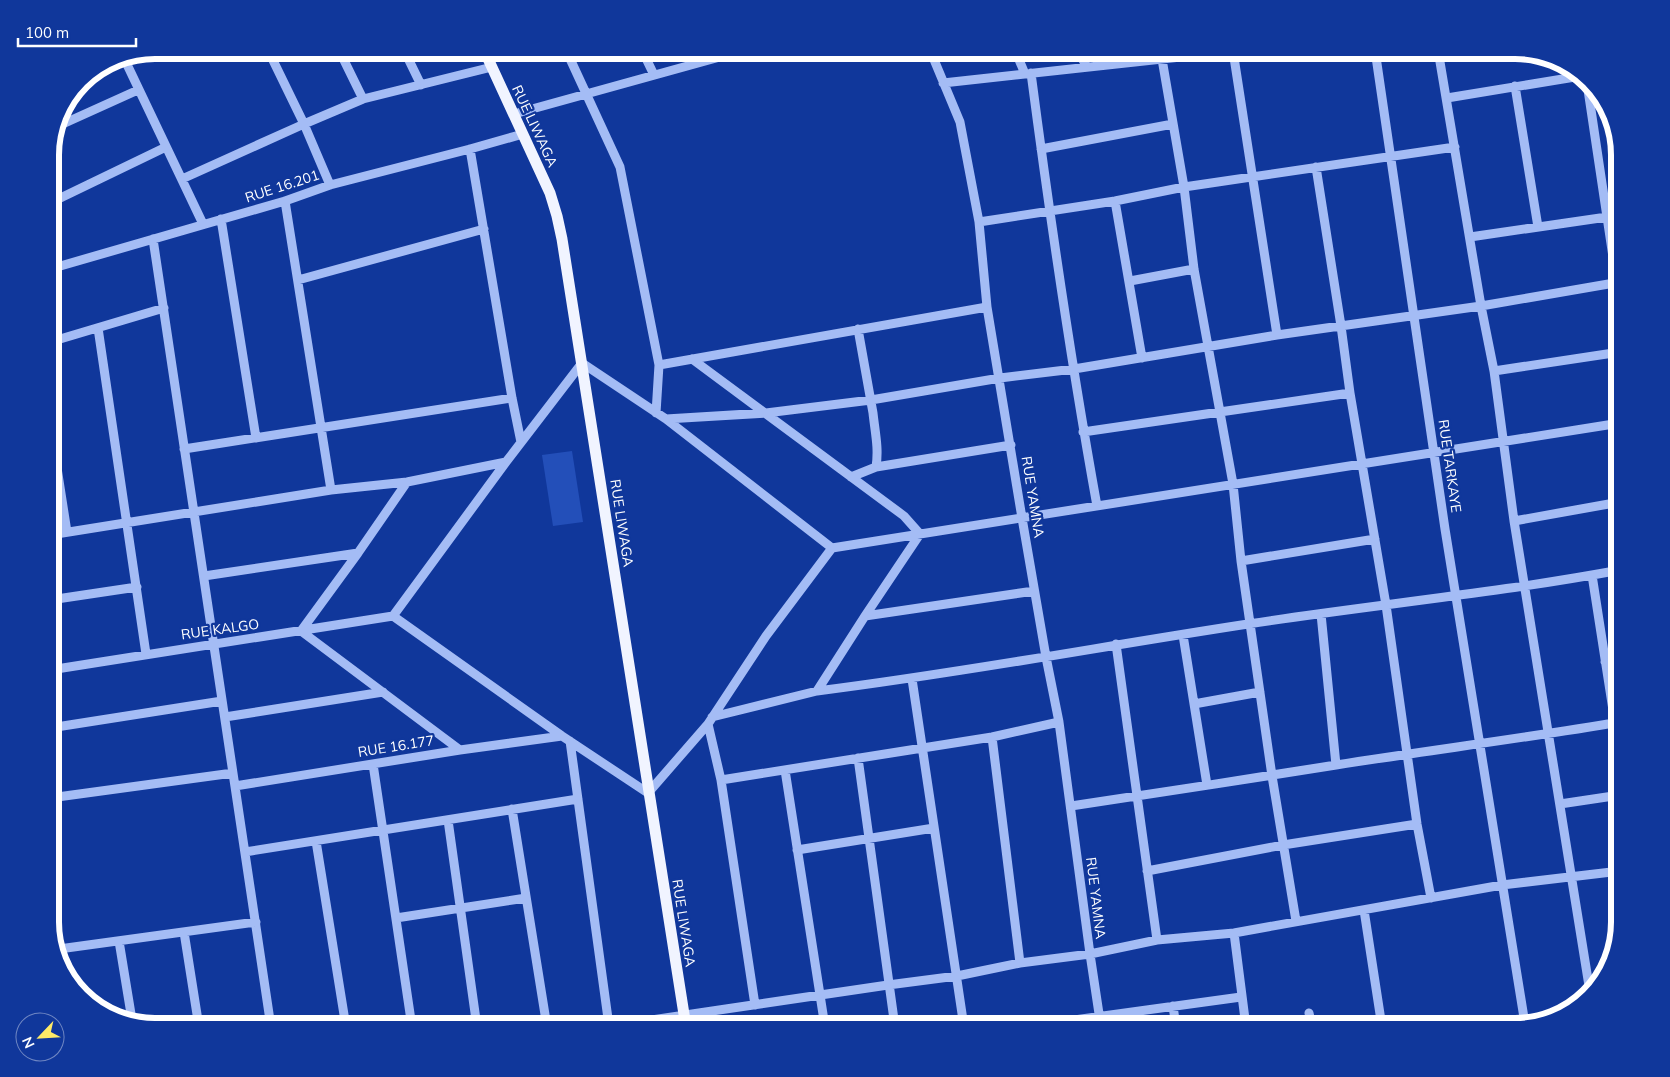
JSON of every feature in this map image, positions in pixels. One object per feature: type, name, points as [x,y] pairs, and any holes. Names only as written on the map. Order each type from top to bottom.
[{"type":"main road","name":"RUE LIWAGA","points":[[488,59],[550,193],[562,239],[684,1018]]},
{"type":"street","points":[[272,59],[304,124],[330,185]]},
{"type":"street","points":[[343,59],[363,99]]},
{"type":"street","points":[[408,59],[420,85]]},
{"type":"street","points":[[570,59],[620,167],[659,366],[656,413]]},
{"type":"street","points":[[646,59],[654,75]]},
{"type":"street","points":[[514,114],[654,75],[701,59]]},
{"type":"street","name":"RUE YAMNA","points":[[934,59],[960,122],[979,222],[988,307],[1034,591],[1059,722],[1100,1018]]},
{"type":"street","points":[[1019,59],[1028,74],[1041,149],[1048,210],[1097,506]]},
{"type":"street","points":[[1082,59],[1086,66]]},
{"type":"street","points":[[943,83],[1162,59],[1184,187],[1194,269],[1233,484],[1250,624],[1272,776],[1296,921]]},
{"type":"street","points":[[1234,59],[1277,335]]},
{"type":"street","name":"RUE TARKAYE","points":[[1376,59],[1434,453],[1524,1017]]},
{"type":"street","points":[[1440,59],[1481,306],[1494,371],[1514,521],[1589,984]]},
{"type":"street","points":[[126,63],[203,224]]},
{"type":"street","points":[[182,180],[363,99],[492,67]]},
{"type":"street","points":[[1447,98],[1572,77]]},
{"type":"street","points":[[1515,86],[1538,227]]},
{"type":"street","points":[[64,123],[138,90]]},
{"type":"street","points":[[1589,93],[1611,244]]},
{"type":"street","points":[[1041,149],[1173,124]]},
{"type":"street","name":"RUE 16.201","points":[[59,266],[285,201],[330,185],[470,150],[523,134]]},
{"type":"street","points":[[59,199],[166,147]]},
{"type":"street","points":[[979,222],[1115,201],[1184,187],[1455,147]]},
{"type":"street","points":[[470,150],[521,442]]},
{"type":"street","points":[[1316,167],[1350,393],[1386,605],[1417,824],[1431,898]]},
{"type":"street","points":[[285,201],[331,490]]},
{"type":"street","points":[[1115,201],[1142,358]]},
{"type":"street","points":[[1470,238],[1606,217]]},
{"type":"street","points":[[221,219],[256,438]]},
{"type":"street","points":[[298,280],[484,229]]},
{"type":"street","points":[[153,239],[270,1018]]},
{"type":"street","points":[[1130,281],[1194,269]]},
{"type":"street","points":[[666,420],[766,413],[871,400],[1000,378],[1074,369],[1208,348],[1277,335],[1481,306],[1611,283]]},
{"type":"street","points":[[659,366],[988,307]]},
{"type":"street","points":[[59,339],[164,308]]},
{"type":"street","points":[[98,328],[146,654]]},
{"type":"street","points":[[858,329],[878,448],[876,467]]},
{"type":"street","points":[[1494,371],[1611,353]]},
{"type":"street","points":[[692,359],[904,516],[920,534]]},
{"type":"street","points":[[832,548],[666,420],[582,363],[506,462],[393,616],[562,736],[648,793],[710,721],[766,636],[832,548],[1611,424]]},
{"type":"street","points":[[1084,432],[1350,393]]},
{"type":"street","points":[[184,449],[512,398]]},
{"type":"street","points":[[851,477],[876,467],[1011,445]]},
{"type":"street","points":[[59,533],[331,490],[407,482],[506,462]]},
{"type":"street","points":[[59,480],[67,532]]},
{"type":"street","points":[[407,482],[301,631],[460,750]]},
{"type":"street","points":[[1514,521],[1611,504]]},
{"type":"street","points":[[817,691],[920,534]]},
{"type":"street","points":[[1241,561],[1375,538]]},
{"type":"street","points":[[204,576],[358,553]]},
{"type":"street","points":[[710,721],[817,691],[912,679],[1116,644],[1525,586],[1611,572]]},
{"type":"street","points":[[1592,576],[1611,692]]},
{"type":"street","points":[[59,599],[137,587]]},
{"type":"street","points":[[865,616],[1034,591]]},
{"type":"street","points":[[1321,614],[1336,765]]},
{"type":"street","name":"RUE KALGO","points":[[59,668],[393,616]]},
{"type":"street","points":[[1183,634],[1207,786]]},
{"type":"street","points":[[1116,644],[1157,940]]},
{"type":"street","points":[[1605,662],[1611,661]]},
{"type":"street","points":[[912,679],[963,1018]]},
{"type":"street","points":[[225,717],[383,692]]},
{"type":"street","points":[[1194,704],[1260,692]]},
{"type":"street","points":[[59,727],[222,701]]},
{"type":"street","points":[[710,721],[756,1005]]},
{"type":"street","points":[[721,780],[992,737],[1059,722]]},
{"type":"street","points":[[1071,806],[1336,765],[1548,735],[1611,723]]},
{"type":"street","name":"RUE 16.177","points":[[235,786],[460,750],[562,736]]},
{"type":"street","points":[[992,737],[1020,963]]},
{"type":"street","points":[[570,741],[606,1018]]},
{"type":"street","points":[[858,758],[894,1018]]},
{"type":"street","points":[[373,764],[411,1018]]},
{"type":"street","points":[[785,770],[824,1018]]},
{"type":"street","points":[[59,797],[233,773]]},
{"type":"street","points":[[1560,804],[1611,796]]},
{"type":"street","points":[[245,852],[578,799]]},
{"type":"street","points":[[512,809],[546,1018]]},
{"type":"street","points":[[448,820],[477,1018]]},
{"type":"street","points":[[1147,871],[1283,845],[1417,824]]},
{"type":"street","points":[[798,850],[934,828]]},
{"type":"street","points":[[316,841],[345,1018]]},
{"type":"street","points":[[665,1018],[957,976],[1020,963],[1090,954],[1157,940],[1234,933],[1502,885],[1611,872]]},
{"type":"street","points":[[396,918],[526,898]]},
{"type":"street","points":[[1364,910],[1381,1018]]},
{"type":"street","points":[[63,949],[256,922]]},
{"type":"street","points":[[184,932],[197,1018]]},
{"type":"street","points":[[1234,933],[1244,1018]]},
{"type":"street","points":[[119,941],[131,1015]]},
{"type":"street","points":[[1119,1018],[1173,1006],[1241,997]]},
{"type":"street","points":[[1173,1006],[1175,1018]]},
{"type":"street","points":[[1309,1013],[1310,1018]]},
{"type":"shaded area","points":[[572,451],[583,522],[553,526],[542,455]]}]
